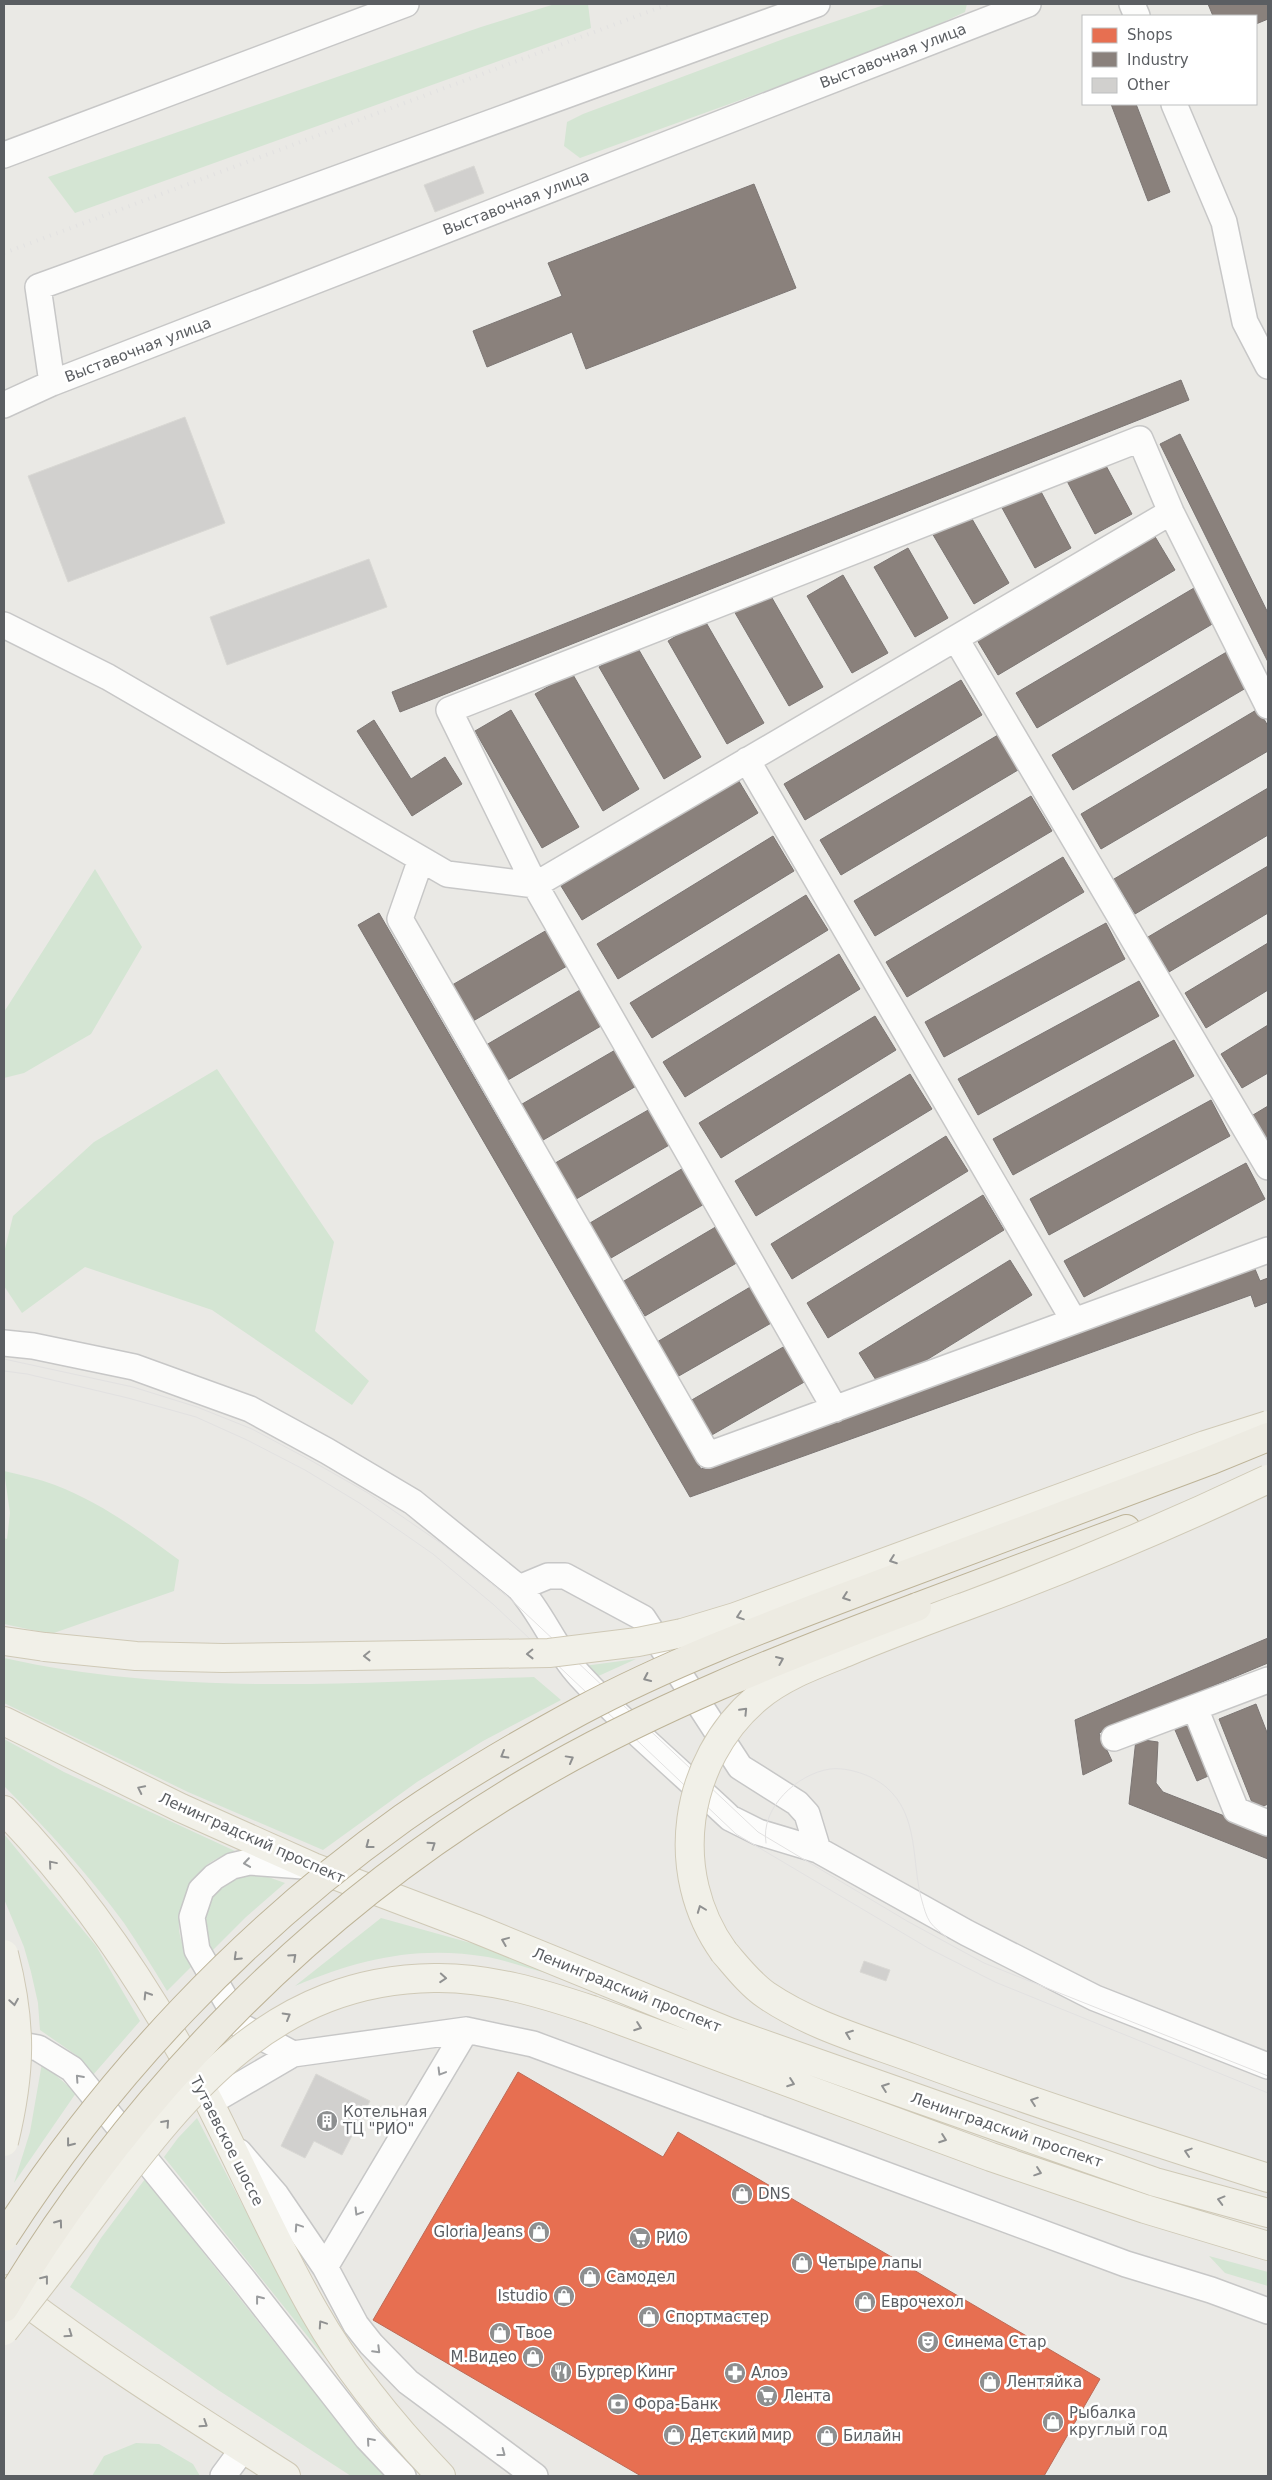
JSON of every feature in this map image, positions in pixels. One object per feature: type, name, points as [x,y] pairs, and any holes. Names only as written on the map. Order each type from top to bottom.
[{"type":"highway","points":[[4,2237],[68,2144],[115,2086],[205,1988],[247,1947],[320,1883],[402,1819],[458,1782],[580,1711],[683,1662],[802,1613],[1209,1461],[1268,1437]]},
{"type":"highway","points":[[17,2306],[52,2232],[100,2166],[141,2113],[231,2015],[274,1973],[354,1904],[422,1851],[477,1814],[529,1781],[597,1743],[732,1680],[822,1643],[1268,1477]]},
{"type":"main road","points":[[4,1641],[136,1656],[242,1658],[550,1653],[638,1642],[682,1633],[735,1618],[1205,1445],[1268,1425]]},
{"type":"main road","points":[[1268,1477],[1187,1518],[1058,1572],[813,1665],[758,1697],[728,1729],[714,1750],[696,1792],[690,1816],[690,1860],[696,1897],[704,1917],[724,1952],[744,1976],[765,1994],[808,2019],[936,2067],[1268,2178]]},
{"type":"main road","name":"Ленинградский проспект","points":[[4,1721],[181,1808],[313,1867],[474,1928],[729,2032],[1155,2182],[1268,2213]]},
{"type":"main road","name":"Тутаевское шоссе","points":[[4,1810],[55,1868],[94,1917],[130,1969],[177,2045],[209,2103],[310,2305],[359,2379],[392,2422],[441,2476]]},
{"type":"main road","points":[[4,1954],[11,1983],[18,2043],[18,2073],[4,2142]]},
{"type":"main road","name":"Ленинградский проспект","points":[[4,2331],[146,2145],[210,2074],[244,2045],[297,2010],[345,1990],[388,1981],[436,1978],[485,1981],[526,1990],[592,2010],[992,2157],[1145,2209],[1268,2246]]},
{"type":"main road","points":[[4,2284],[17,2306],[286,2476]]},
{"type":"street","points":[[4,155],[406,4]]},
{"type":"street","points":[[52,383],[38,287],[817,4]]},
{"type":"street","name":"Выставочная улица","points":[[4,405],[52,383],[1028,4]]},
{"type":"street","points":[[1174,105],[1224,222],[1245,322],[1268,366]]},
{"type":"street","points":[[834,1409],[535,885],[449,710],[1140,439],[1171,512],[1268,706]]},
{"type":"street","points":[[4,625],[108,677],[447,874],[535,885],[1171,512]]},
{"type":"street","points":[[956,639],[1268,1167]]},
{"type":"street","points":[[747,760],[1074,1321]]},
{"type":"street","points":[[421,859],[400,919],[708,1455],[1268,1250]]},
{"type":"street","points":[[4,1343],[33,1346],[134,1367],[250,1409],[327,1451],[413,1502],[519,1588],[536,1607],[551,1638],[580,1676],[730,1818],[758,1832],[818,1850],[967,1933],[1095,1998],[1268,2066]]},
{"type":"street","points":[[519,1588],[548,1576],[565,1576],[643,1618],[740,1767],[797,1803],[807,1814],[818,1850]]},
{"type":"street","points":[[1114,1738],[1268,1680]]},
{"type":"street","points":[[1195,1708],[1236,1810],[1268,1823]]},
{"type":"street","points":[[293,2054],[242,2026],[197,1950],[192,1917],[201,1890],[214,1877],[232,1866],[249,1862],[313,1867]]},
{"type":"street","points":[[209,2103],[293,2054],[466,2030],[533,2044],[1126,2264],[1211,2290],[1268,2312]]},
{"type":"street","points":[[326,2268],[466,2030]]},
{"type":"street","points":[[4,2042],[38,2048],[72,2069],[242,2278],[367,2438],[403,2476]]},
{"type":"street","points":[[224,2135],[276,2195],[326,2268],[356,2326],[371,2344],[408,2382],[535,2476]]},
{"type":"street","points":[[4,2273],[17,2306]]},
{"type":"street","points":[[356,2326],[351,2340],[359,2379]]},
{"type":"street","points":[[223,2476],[243,2449]]},
{"type":"green space","points":[[555,4],[588,4],[591,28],[75,213],[48,177],[481,27]]},
{"type":"green space","points":[[887,4],[967,4],[965,12],[896,44],[580,158],[564,146],[567,122],[583,114],[786,38]]},
{"type":"green space","points":[[95,869],[142,947],[91,1034],[24,1073],[4,1078],[4,1012]]},
{"type":"green space","points":[[217,1069],[334,1242],[315,1331],[369,1381],[352,1405],[212,1310],[85,1267],[22,1313],[4,1286],[4,1253],[13,1216],[94,1142]]},
{"type":"green space","points":[[4,1471],[43,1481],[72,1492],[120,1518],[150,1539],[179,1560],[174,1591],[51,1634],[4,1624],[4,1538],[7,1539],[10,1513]]},
{"type":"green space","points":[[4,1658],[69,1670],[135,1678],[201,1682],[268,1684],[534,1677],[561,1700],[483,1741],[417,1782],[323,1850],[188,1792],[4,1703]]},
{"type":"green space","points":[[636,1659],[583,1683],[569,1668]]},
{"type":"green space","points":[[4,1739],[64,1772],[235,1851],[208,1864],[189,1887],[180,1912],[179,1929],[182,1943],[193,1965],[167,1991],[124,1923],[82,1869],[4,1786]]},
{"type":"green space","points":[[4,1834],[96,1946],[140,2021],[93,2075],[76,2055],[40,2030],[38,2003],[31,1972],[24,1947],[4,1899]]},
{"type":"green space","points":[[257,1873],[285,1883],[246,1917],[212,1951],[204,1934],[204,1924],[209,1904],[214,1895],[230,1879]]},
{"type":"green space","points":[[381,1918],[478,1945],[547,1973],[488,1957],[437,1953],[413,1954],[389,1957],[342,1968],[295,1986]]},
{"type":"green space","points":[[42,2063],[76,2093],[14,2183],[30,2132]]},
{"type":"green space","points":[[197,2118],[325,2358],[164,2157],[178,2138]]},
{"type":"green space","points":[[145,2179],[355,2444],[385,2476],[351,2476],[218,2390],[70,2287],[101,2238]]},
{"type":"green space","points":[[1209,2256],[1268,2272],[1268,2286],[1225,2273]]},
{"type":"green space","points":[[136,2443],[159,2444],[193,2464],[200,2476],[92,2476],[104,2456]]},
{"type":"building: Shops","name":"РИО","points":[[518,2072],[663,2157],[678,2132],[1100,2379],[1044,2476],[641,2476],[373,2320]]},
{"type":"building: Industry","points":[[1208,4],[1268,4],[1268,19],[1257,24],[1257,15],[1213,15]]},
{"type":"building: Industry","points":[[1111,105],[1136,105],[1170,192],[1148,201]]},
{"type":"building: Industry","points":[[754,184],[796,288],[586,369],[572,332],[487,367],[473,331],[562,296],[548,263]]},
{"type":"building: Industry","points":[[1181,380],[1189,400],[400,712],[392,692]]},
{"type":"building: Industry","points":[[1180,434],[1268,613],[1268,662],[1160,444]]},
{"type":"building: Industry","points":[[1104,462],[1132,514],[1095,534],[1067,481]]},
{"type":"building: Industry","points":[[1038,486],[1071,548],[1035,568],[1001,506]]},
{"type":"building: Industry","points":[[968,512],[1009,583],[974,604],[932,533]]},
{"type":"building: Industry","points":[[1154,535],[1175,570],[998,675],[977,640]]},
{"type":"building: Industry","points":[[908,548],[948,618],[915,637],[874,567]]},
{"type":"building: Industry","points":[[843,575],[888,653],[852,673],[807,596]]},
{"type":"building: Industry","points":[[1194,588],[1214,623],[1037,728],[1016,693]]},
{"type":"building: Industry","points":[[768,591],[823,687],[789,706],[734,611]]},
{"type":"building: Industry","points":[[704,619],[764,723],[727,744],[668,641]]},
{"type":"building: Industry","points":[[636,645],[701,757],[664,779],[599,667]]},
{"type":"building: Industry","points":[[1230,650],[1251,685],[1073,790],[1052,755]]},
{"type":"building: Industry","points":[[572,673],[639,789],[603,811],[535,694]]},
{"type":"building: Industry","points":[[961,680],[982,715],[805,820],[784,784]]},
{"type":"building: Industry","points":[[1258,709],[1268,726],[1268,751],[1101,849],[1081,814]]},
{"type":"building: Industry","points":[[511,710],[579,827],[542,848],[475,731]]},
{"type":"building: Industry","points":[[374,720],[411,779],[445,757],[462,784],[412,816],[357,731]]},
{"type":"building: Industry","points":[[998,735],[1018,770],[841,875],[820,840]]},
{"type":"building: Industry","points":[[737,778],[758,813],[582,920],[561,886]]},
{"type":"building: Industry","points":[[1268,788],[1268,835],[1135,914],[1114,879]]},
{"type":"building: Industry","points":[[1031,796],[1052,831],[875,936],[854,901]]},
{"type":"building: Industry","points":[[773,836],[794,871],[618,979],[597,944]]},
{"type":"building: Industry","points":[[1063,857],[1084,892],[907,997],[886,962]]},
{"type":"building: Industry","points":[[1268,866],[1268,913],[1169,972],[1148,937]]},
{"type":"building: Industry","points":[[806,895],[828,930],[652,1038],[630,1003]]},
{"type":"building: Industry","points":[[379,913],[701,1469],[1255,1269],[1260,1281],[1268,1278],[1268,1302],[1255,1307],[1251,1295],[690,1497],[358,925]]},
{"type":"building: Industry","points":[[1106,923],[1125,959],[944,1057],[925,1022]]},
{"type":"building: Industry","points":[[547,930],[567,966],[468,1024],[447,988]]},
{"type":"building: Industry","points":[[1268,943],[1268,990],[1206,1028],[1185,993]]},
{"type":"building: Industry","points":[[839,954],[860,989],[685,1097],[663,1062]]},
{"type":"building: Industry","points":[[1139,981],[1159,1016],[978,1115],[958,1079]]},
{"type":"building: Industry","points":[[580,990],[601,1026],[501,1084],[481,1048]]},
{"type":"building: Industry","points":[[875,1016],[896,1050],[721,1158],[699,1123]]},
{"type":"building: Industry","points":[[1268,1025],[1268,1073],[1242,1088],[1221,1054]]},
{"type":"building: Industry","points":[[1174,1040],[1194,1076],[1013,1175],[993,1139]]},
{"type":"building: Industry","points":[[617,1049],[638,1085],[538,1143],[517,1107]]},
{"type":"building: Industry","points":[[910,1074],[932,1109],[756,1216],[735,1181]]},
{"type":"building: Industry","points":[[1211,1100],[1230,1136],[1049,1235],[1030,1199]]},
{"type":"building: Industry","points":[[1268,1106],[1268,1152],[1248,1118]]},
{"type":"building: Industry","points":[[650,1109],[671,1144],[571,1202],[550,1166]]},
{"type":"building: Industry","points":[[946,1136],[968,1171],[792,1279],[771,1244]]},
{"type":"building: Industry","points":[[1246,1163],[1265,1199],[1084,1297],[1064,1261]]},
{"type":"building: Industry","points":[[685,1167],[706,1203],[611,1258],[590,1223]]},
{"type":"building: Industry","points":[[983,1195],[1004,1230],[828,1338],[807,1303]]},
{"type":"building: Industry","points":[[719,1225],[740,1261],[645,1316],[624,1281]]},
{"type":"building: Industry","points":[[1010,1260],[1032,1295],[881,1388],[859,1353]]},
{"type":"building: Industry","points":[[752,1286],[773,1322],[677,1377],[657,1342]]},
{"type":"building: Industry","points":[[785,1346],[806,1381],[710,1436],[690,1401]]},
{"type":"building: Industry","points":[[1268,1638],[1268,1663],[1099,1733],[1112,1761],[1083,1775],[1075,1720]]},
{"type":"building: Industry","points":[[1256,1704],[1268,1735],[1268,1804],[1255,1810],[1219,1719]]},
{"type":"building: Industry","points":[[1194,1722],[1215,1773],[1197,1781],[1175,1730]]},
{"type":"building: Industry","points":[[1136,1739],[1158,1742],[1156,1783],[1163,1792],[1268,1833],[1268,1859],[1129,1804]]},
{"type":"building: Other","points":[[474,166],[484,193],[435,212],[424,185]]},
{"type":"building: Other","points":[[185,417],[225,523],[68,582],[28,476]]},
{"type":"building: Other","points":[[369,559],[387,607],[227,665],[210,617]]},
{"type":"building: Other","points":[[864,1961],[890,1970],[886,1981],[860,1972]]},
{"type":"building: Other","name":"Котельная ТЦ \"РИО\"","points":[[316,2074],[370,2101],[342,2155],[314,2141],[305,2158],[281,2146]]},
{"type":"tram line","points":[[4,1359],[133,1387],[197,1407],[252,1429],[310,1460],[368,1493],[442,1544],[506,1595],[758,1832],[907,1921],[984,1963],[1268,2076]]},
{"type":"tram line","points":[[4,1371],[27,1374],[128,1398],[196,1417],[247,1440],[305,1470],[361,1504],[433,1554],[494,1605],[736,1834],[928,1948],[995,1982],[1268,2093]]},
{"type":"tram line","points":[[766,1843],[769,1817],[775,1806],[783,1795],[805,1778],[830,1769],[844,1769],[874,1779],[886,1787],[897,1799],[904,1812],[913,1841],[919,1886],[925,1912],[932,1924],[947,1938]]},
{"type":"railway","points":[[4,253],[669,4]]},
{"type":"place","name":"Котельная ТЦ \"РИО\"","points":[[327,2121]]},
{"type":"place","name":"DNS","points":[[742,2194]]},
{"type":"place","name":"Gloria Jeans","points":[[539,2232]]},
{"type":"place","name":"РИО","points":[[640,2238]]},
{"type":"place","name":"Четыре лапы","points":[[802,2263]]},
{"type":"place","name":"Самодел","points":[[590,2277]]},
{"type":"place","name":"Istudio","points":[[564,2296]]},
{"type":"place","name":"Еврочехол","points":[[865,2302]]},
{"type":"place","name":"Спортмастер","points":[[649,2317]]},
{"type":"place","name":"Твое","points":[[500,2333]]},
{"type":"place","name":"Синема Стар","points":[[928,2342]]},
{"type":"place","name":"М.Видео","points":[[533,2357]]},
{"type":"place","name":"Бургер Кинг","points":[[561,2372]]},
{"type":"place","name":"Алоэ","points":[[735,2373]]},
{"type":"place","name":"Лентяйка","points":[[990,2382]]},
{"type":"place","name":"Лента","points":[[767,2396]]},
{"type":"place","name":"Фора-Банк","points":[[618,2404]]},
{"type":"place","name":"Рыбалка круглый год","points":[[1053,2422]]},
{"type":"place","name":"Детский мир","points":[[674,2435]]},
{"type":"place","name":"Билайн","points":[[827,2436]]}]
